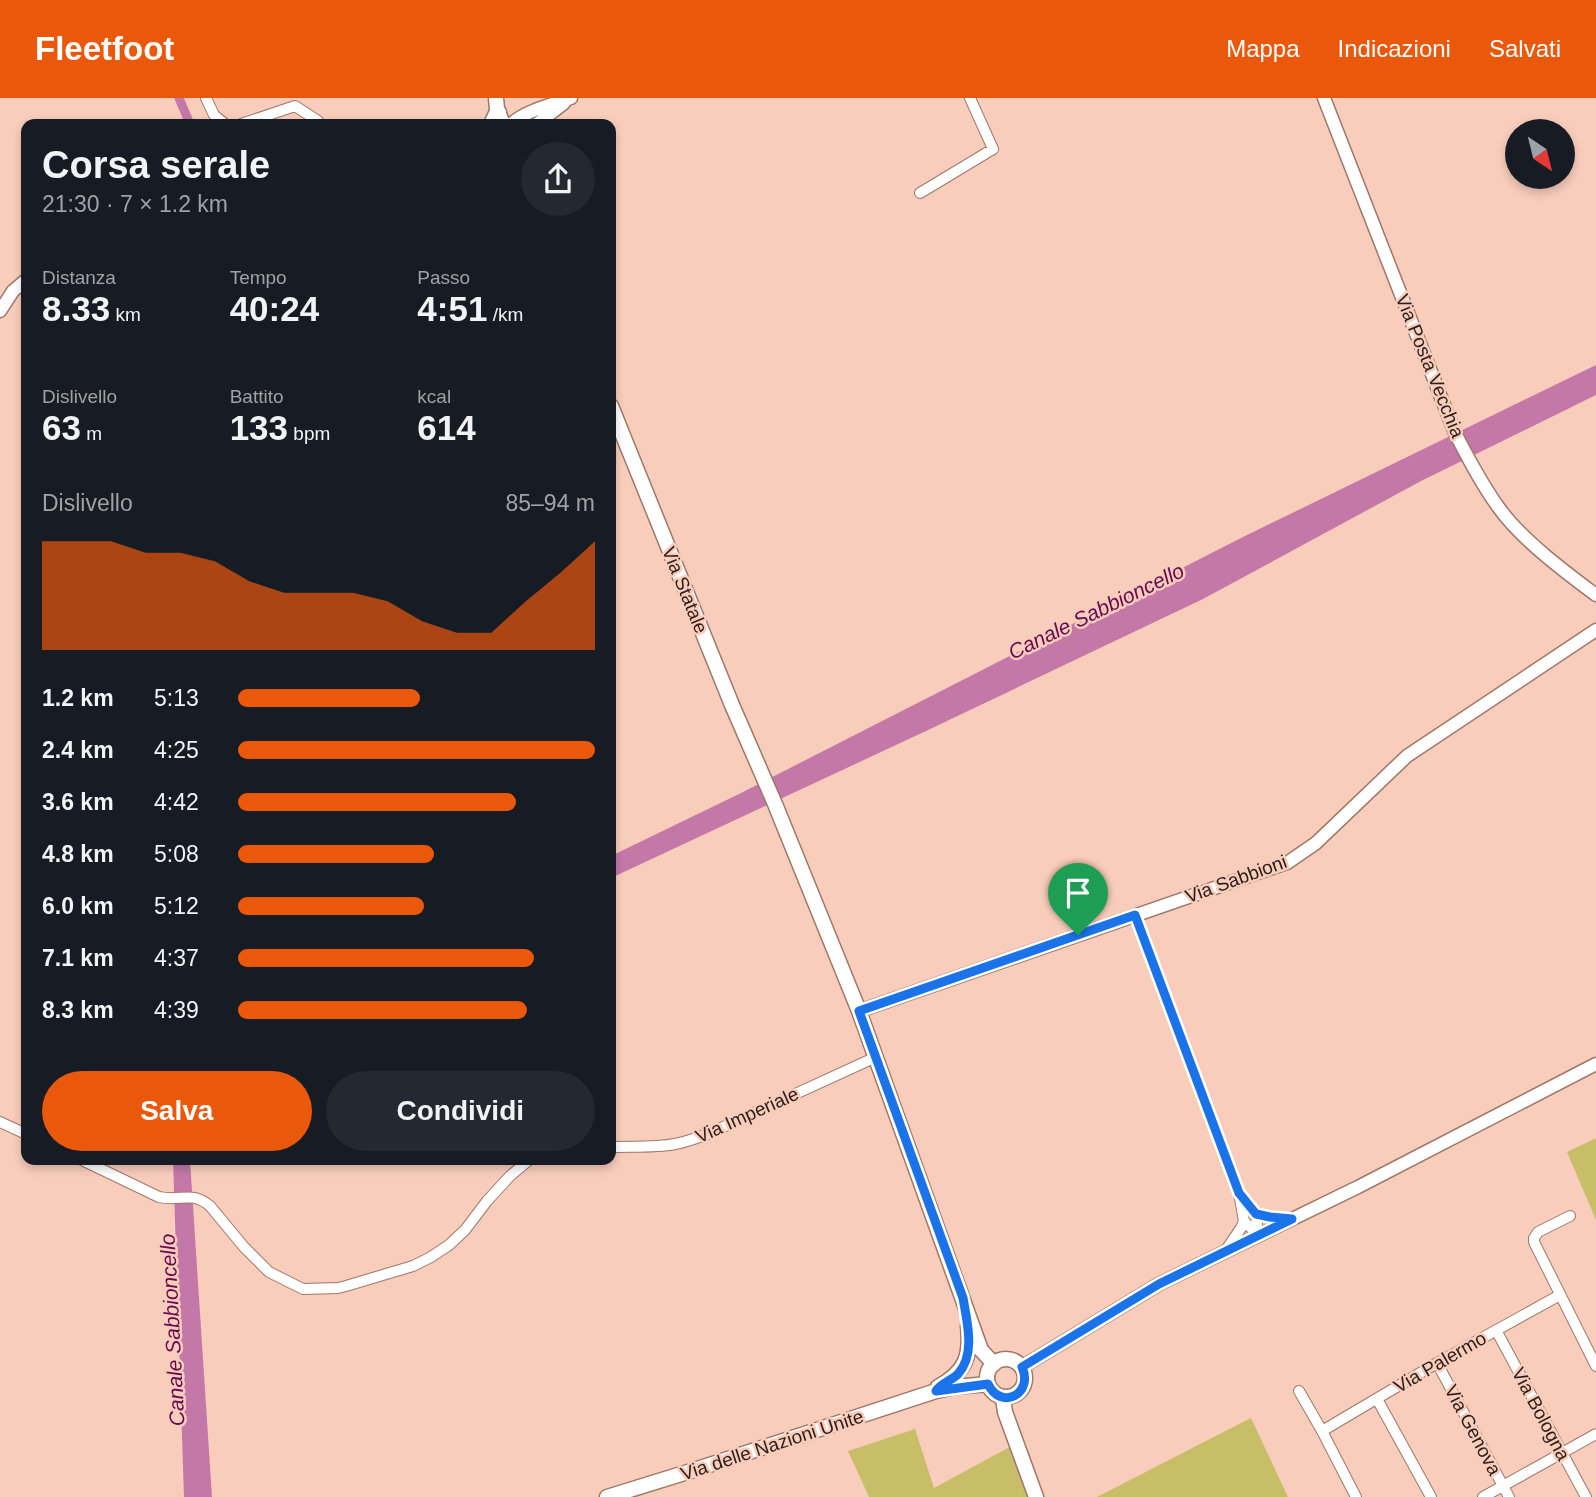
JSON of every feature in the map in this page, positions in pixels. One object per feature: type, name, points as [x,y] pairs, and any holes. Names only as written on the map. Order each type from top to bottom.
[{"type":"main road","points":[[497,103],[507,119]]},
{"type":"main road","name":"Via Statale","points":[[616,418],[859,1011],[963,1298]]},
{"type":"main road","points":[[963,1298],[981,1350],[994,1364]]},
{"type":"main road","name":"Via delle Nazioni Unite","points":[[936,1391],[958,1374],[966,1360],[969,1337],[963,1298]]},
{"type":"main road","points":[[1008,1359],[1022,1367],[1024,1386],[1017,1394],[1003,1398],[992,1392],[988,1384],[988,1373],[994,1364],[1008,1359]]},
{"type":"main road","name":"Via delle Nazioni Unite","points":[[607,1497],[936,1391],[988,1384]]},
{"type":"main road","points":[[1003,1398],[1005,1412],[1036,1497]]},
{"type":"street","points":[[206,98],[219,119]]},
{"type":"street","points":[[518,119],[547,105],[571,98]]},
{"type":"street","points":[[545,119],[571,98]]},
{"type":"street","points":[[920,192],[993,149],[970,98]]},
{"type":"street","name":"Via Posta Vecchia","points":[[1324,98],[1455,433],[1470,462],[1499,509],[1518,531],[1596,595]]},
{"type":"street","points":[[256,119],[295,106],[315,119]]},
{"type":"street","points":[[0,311],[13,291],[21,284]]},
{"type":"street","name":"Via Sabbioni","points":[[859,1011],[1276,868],[1297,858],[1317,843],[1407,756],[1596,630]]},
{"type":"street","points":[[1135,915],[1239,1193],[1244,1221],[1225,1251]]},
{"type":"street","name":"Via Imperiale","points":[[616,1147],[689,1141],[876,1057]]},
{"type":"street","points":[[1022,1367],[1159,1284],[1358,1187],[1596,1064]]},
{"type":"street","points":[[0,1122],[21,1132]]},
{"type":"street","points":[[92,1165],[159,1197],[195,1197],[204,1200],[269,1272],[303,1289],[338,1288],[422,1262],[454,1241],[487,1201],[523,1165]]},
{"type":"street","points":[[1239,1193],[1256,1214],[1258,1235]]},
{"type":"street","points":[[1256,1214],[1292,1219]]},
{"type":"street","points":[[1570,1216],[1538,1232],[1534,1238],[1596,1366]]},
{"type":"street","points":[[1244,1221],[1258,1235]]},
{"type":"street","name":"Via Palermo","points":[[1322,1430],[1560,1295]]},
{"type":"street","name":"Via Bologna","points":[[1496,1330],[1587,1497]]},
{"type":"street","name":"Via Genova","points":[[1437,1363],[1509,1497]]},
{"type":"street","points":[[1299,1391],[1356,1497]]},
{"type":"street","points":[[1377,1399],[1431,1497]]},
{"type":"street","points":[[1483,1497],[1596,1434]]},
{"type":"shaded area","points":[[1596,365],[1596,395],[1421,481],[1203,599],[616,876],[616,854],[741,793],[1243,537]]},
{"type":"shaded area","points":[[1596,1138],[1596,1220],[1567,1152]]},
{"type":"shaded area","points":[[173,1165],[190,1165],[212,1497],[184,1497]]},
{"type":"shaded area","points":[[1251,1418],[1288,1497],[1097,1497],[1235,1426]]},
{"type":"shaded area","points":[[915,1429],[934,1488],[1019,1442],[1040,1497],[869,1497],[848,1451]]},
{"type":"waterway","points":[[179,98],[188,119]]},
{"type":"route","points":[[1135,915],[1239,1193],[1256,1214],[1292,1219],[1159,1284],[1022,1367],[1024,1386],[1013,1396],[1003,1398],[992,1392],[988,1384],[936,1391],[958,1374],[966,1360],[969,1337],[963,1298],[859,1011],[1078,935],[1135,915]]},
{"type":"water label","name":"Canale Sabbioncello","points":[[1096,611]]},
{"type":"water label","name":"Canale Sabbioncello","points":[[172,1330]]}]
